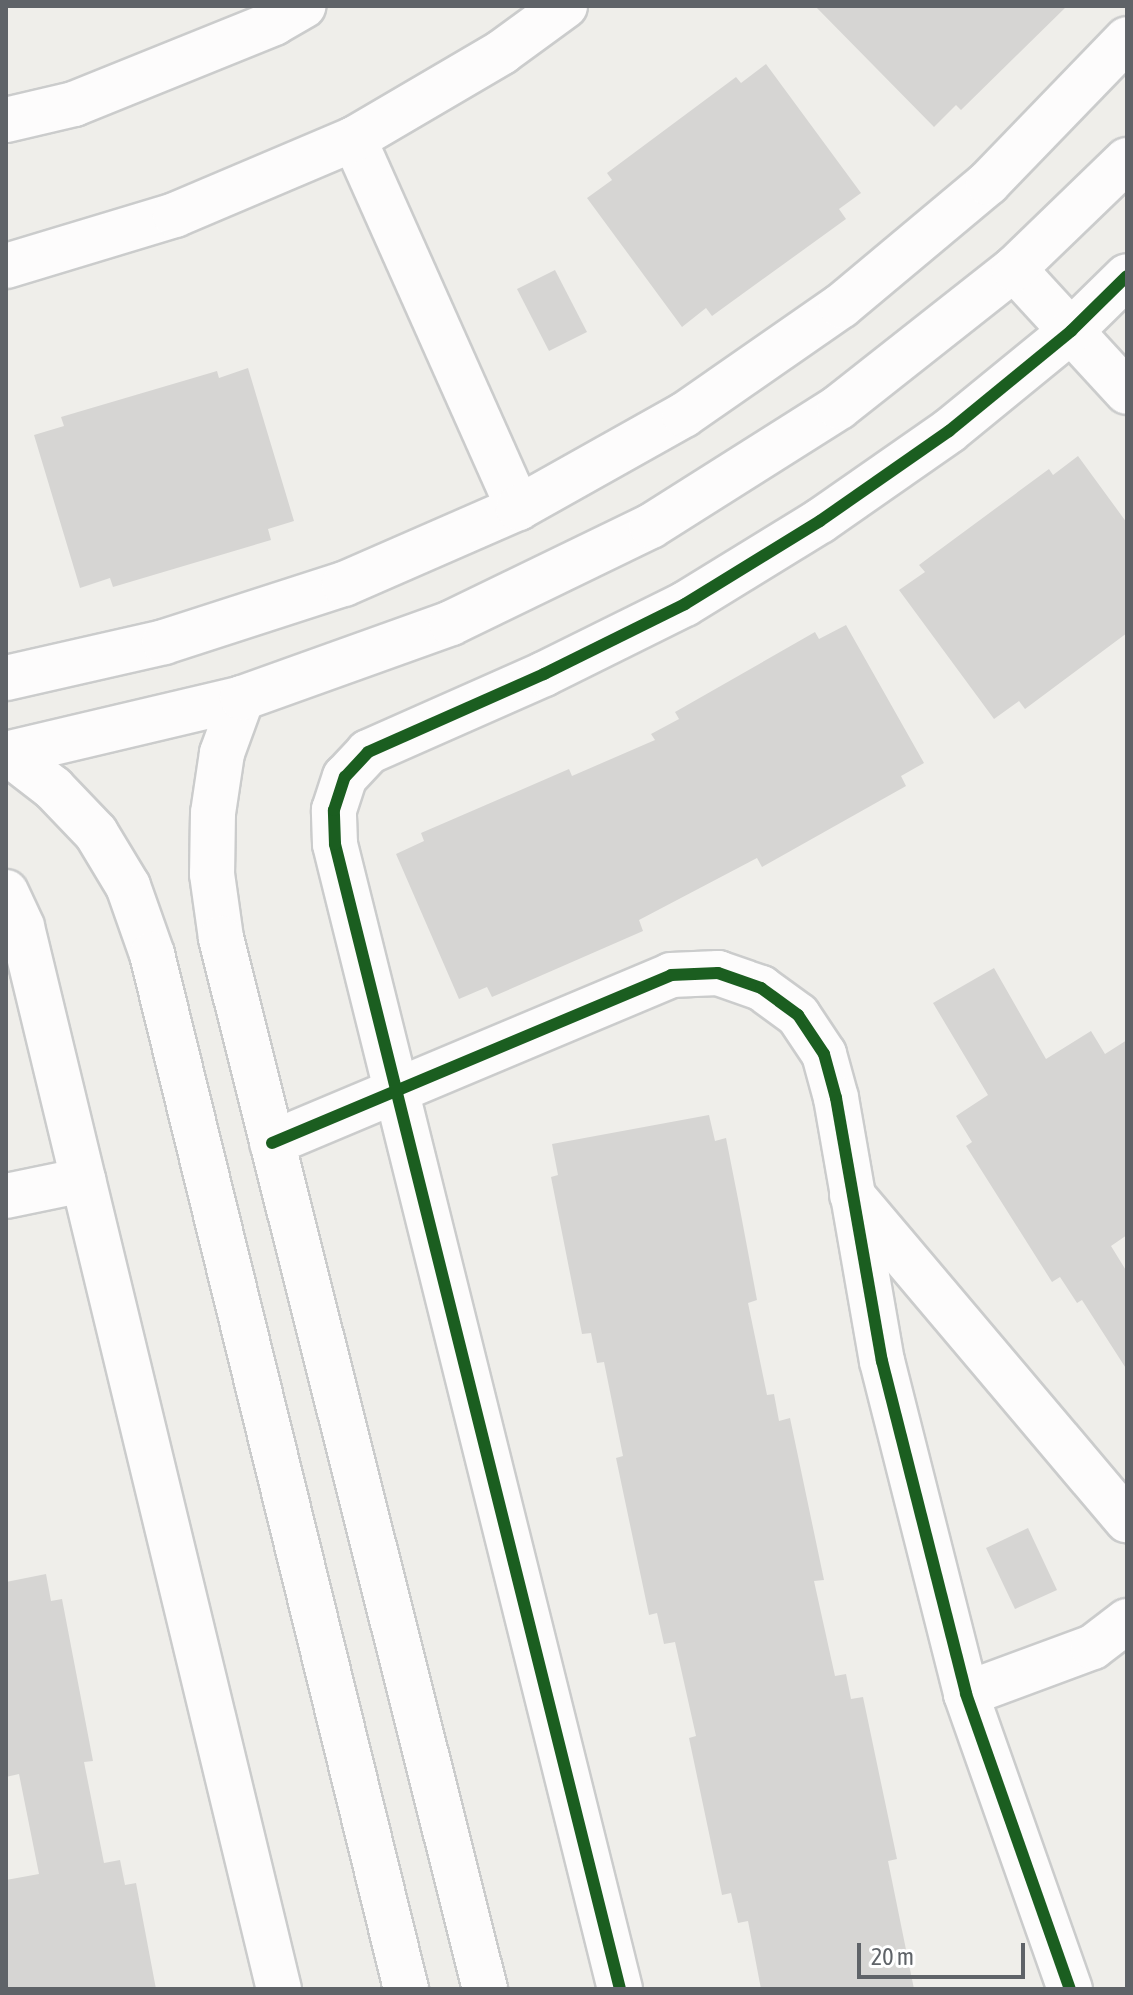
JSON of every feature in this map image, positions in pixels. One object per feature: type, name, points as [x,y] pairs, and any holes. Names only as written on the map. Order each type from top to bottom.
[{"type":"street","points":[[6,120],[74,104],[274,23],[304,6]]},
{"type":"street","points":[[6,266],[175,215],[354,139],[502,52],[565,6]]},
{"type":"street","points":[[6,678],[164,642],[344,584],[518,508],[684,415],[841,306],[988,183],[1127,39]]},
{"type":"street","points":[[354,139],[518,508]]},
{"type":"street","points":[[7,754],[242,698],[451,623],[651,526],[839,407],[1014,269],[1127,160]]},
{"type":"street","points":[[1014,269],[1127,392]]},
{"type":"street","points":[[620,1989],[335,844],[334,810],[345,777],[368,752],[398,735],[544,674],[657,618],[806,530],[949,431],[1071,331],[1127,276]]},
{"type":"street","points":[[242,698],[222,753],[213,813],[212,874],[221,938],[485,1989]]},
{"type":"street","points":[[7,754],[53,788],[96,833],[128,886],[152,954],[406,1989]]},
{"type":"street","points":[[6,892],[22,927],[279,1989]]},
{"type":"street","points":[[152,954],[221,938]]},
{"type":"street","points":[[272,1143],[397,1093],[671,975],[718,973],[761,988],[786,1006],[824,1054],[910,1483],[966,1694],[1070,1989]]},
{"type":"street","points":[[6,1196],[83,1180]]},
{"type":"street","points":[[850,1193],[1127,1520]]},
{"type":"street","points":[[966,1694],[1093,1647],[1127,1621]]},
{"type":"building","points":[[815,6],[1067,6],[961,110],[956,105],[934,127]]},
{"type":"building","points":[[766,64],[861,193],[839,209],[846,219],[712,316],[706,308],[682,327],[587,198],[612,180],[607,173],[736,77],[741,83]]},
{"type":"building","points":[[555,270],[587,332],[549,351],[517,289]]},
{"type":"building","points":[[248,368],[294,521],[268,529],[271,540],[113,587],[110,578],[80,588],[34,435],[64,426],[61,417],[217,371],[219,378]]},
{"type":"building","points":[[1078,456],[1127,523],[1127,633],[1025,709],[1019,701],[994,719],[899,590],[925,572],[919,565],[1049,469],[1053,475]]},
{"type":"building","points":[[846,625],[924,763],[901,776],[906,786],[762,867],[757,858],[639,920],[643,931],[492,997],[487,987],[459,999],[396,854],[424,841],[421,833],[569,769],[572,776],[655,740],[651,734],[679,719],[675,712],[815,632],[819,639]]},
{"type":"building","points":[[994,968],[1046,1059],[1091,1031],[1105,1054],[1127,1040],[1127,1235],[1111,1246],[1127,1272],[1127,1370],[1082,1300],[1077,1303],[1060,1277],[1052,1282],[966,1146],[972,1142],[956,1116],[988,1095],[933,1003]]},
{"type":"building","points":[[709,1115],[715,1141],[726,1138],[757,1300],[748,1303],[767,1395],[774,1394],[779,1421],[790,1418],[824,1580],[814,1581],[835,1676],[846,1674],[851,1699],[863,1697],[897,1859],[888,1861],[914,1989],[761,1989],[748,1921],[738,1923],[731,1893],[722,1895],[689,1738],[696,1736],[675,1642],[664,1644],[657,1613],[649,1615],[616,1458],[623,1456],[604,1362],[597,1363],[591,1333],[582,1334],[551,1177],[558,1175],[552,1144]]},
{"type":"building","points":[[1028,1528],[1057,1590],[1015,1609],[986,1548]]},
{"type":"building","points":[[46,1574],[51,1601],[62,1599],[93,1761],[84,1762],[104,1863],[120,1860],[125,1885],[136,1883],[156,1989],[6,1989],[6,1880],[39,1874],[19,1774],[6,1777],[6,1582]]},
{"type":"cycle path","points":[[620,1989],[335,844],[334,810],[345,777],[368,752],[544,674],[685,604],[820,521],[949,431],[1071,331],[1127,276]]},
{"type":"cycle path","points":[[272,1143],[671,975],[718,973],[761,988],[798,1015],[824,1054],[836,1098],[882,1361],[966,1694],[1070,1989]]}]
